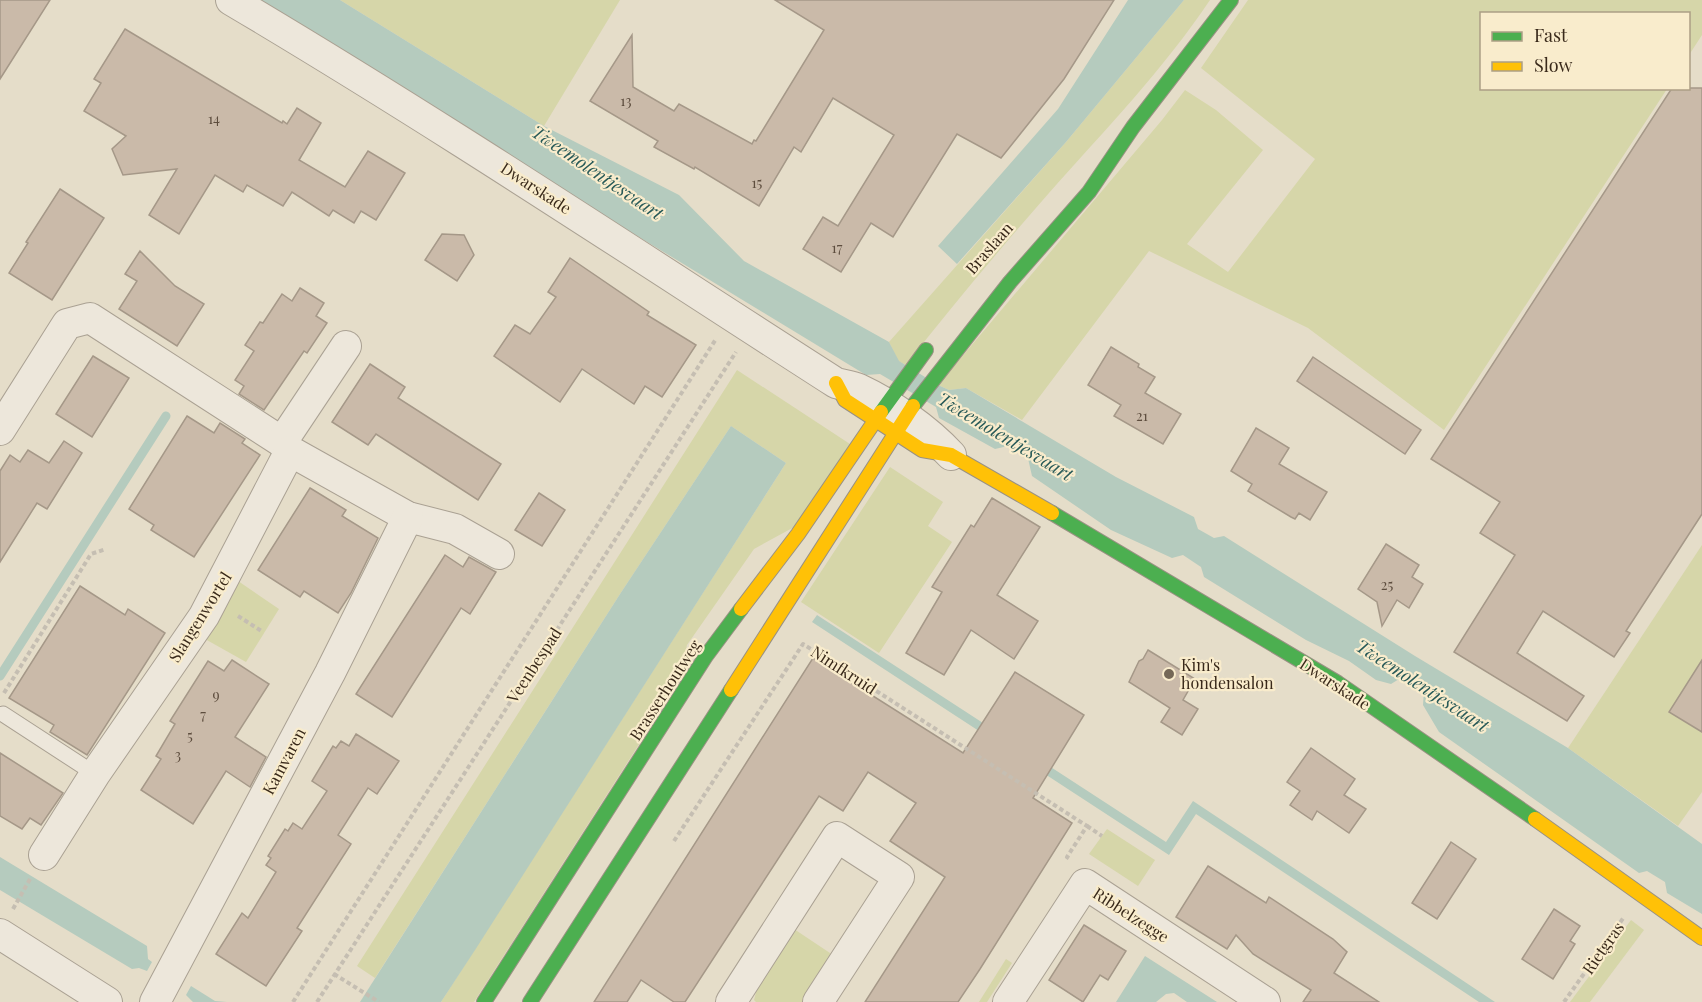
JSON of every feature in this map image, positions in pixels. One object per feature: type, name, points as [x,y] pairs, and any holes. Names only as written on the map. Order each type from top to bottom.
[{"type":"main road","points":[[896,410],[932,379],[1010,282],[1089,192],[1133,127],[1231,0]]},
{"type":"main road","points":[[1097,158],[1133,127]]},
{"type":"main road","points":[[530,1002],[896,410],[912,367],[935,338]]},
{"type":"main road","name":"Brasserhoutweg","points":[[484,1002],[706,656],[896,410]]},
{"type":"main road","name":"Dwarskade","points":[[951,455],[999,481],[1338,683],[1641,893],[1702,938]]},
{"type":"street","name":"Dwarskade","points":[[231,0],[361,77],[836,384],[857,388],[896,410],[934,437],[951,455]]},
{"type":"street","points":[[0,430],[67,324],[90,318],[286,446],[408,517],[455,529],[499,554]]},
{"type":"street","points":[[286,446],[346,346]]},
{"type":"street","name":"Slangenwortel","points":[[40,863],[95,774],[204,616],[286,446]]},
{"type":"street","name":"Kamvaren","points":[[155,1002],[330,673],[408,517]]},
{"type":"street","points":[[731,1002],[837,837],[899,877],[818,1002]]},
{"type":"street","name":"Ribbelzegge","points":[[1008,1002],[1085,884],[1265,1002]]},
{"type":"street","points":[[4,925],[107,1002]]},
{"type":"lane","points":[[3,714],[95,774]]},
{"type":"path","name":"Veenbespad","points":[[317,1002],[741,322]]},
{"type":"path","points":[[293,1002],[741,322]]},
{"type":"path","points":[[4,693],[91,554],[106,549]]},
{"type":"path","name":"Nimfkruid","points":[[673,843],[803,644],[1087,826]]},
{"type":"path","points":[[1085,884],[1092,874],[1067,857],[1087,826],[1102,836]]},
{"type":"path","points":[[4,925],[40,863]]},
{"type":"path","name":"Rietgras","points":[[1564,1002],[1641,893]]},
{"type":"path","points":[[334,974],[378,1002]]},
{"type":"green space","points":[[340,0],[620,0],[544,126]]},
{"type":"green space","points":[[1184,0],[1210,0],[1173,51],[1012,235],[906,365],[898,361],[889,342],[1066,142]]},
{"type":"green space","points":[[1248,0],[1702,0],[1702,35],[1690,53],[1690,12],[1480,12],[1480,90],[1666,90],[1444,430],[1308,328],[1149,251],[1022,420],[966,388],[949,390],[938,385],[1185,90],[1216,110],[1263,150],[1187,244],[1228,272],[1315,159],[1201,68]]},
{"type":"green space","points":[[737,370],[850,444],[796,526],[754,549],[687,645],[679,682],[474,1002],[441,1002],[786,463],[731,426],[620,594],[375,978],[357,966]]},
{"type":"green space","points":[[890,467],[943,502],[928,526],[952,542],[879,653],[801,602]]},
{"type":"green space","points":[[1702,545],[1702,792],[1678,826],[1568,748]]},
{"type":"green space","points":[[238,581],[279,609],[246,662],[205,639]]},
{"type":"green space","points":[[1107,829],[1155,860],[1138,886],[1089,854]]},
{"type":"green space","points":[[1631,920],[1644,930],[1590,1002],[1570,1002]]},
{"type":"green space","points":[[794,929],[833,955],[802,1002],[756,1002],[754,1000],[758,985]]},
{"type":"green space","points":[[1006,959],[1012,963],[987,1002],[979,1002]]},
{"type":"water","name":"Tweemolentjesvaart","points":[[249,0],[340,0],[544,126],[679,195],[744,261],[889,342],[899,361],[938,385],[949,390],[966,388],[1116,477],[1194,517],[1198,529],[1214,538],[1224,536],[1415,656],[1568,748],[1702,844],[1702,914],[1667,893],[1665,882],[1647,871],[1639,873],[1439,732],[1423,705],[1424,690],[1404,676],[1391,684],[1376,680],[1349,661],[1306,640],[1204,577],[1201,567],[1183,555],[1172,558],[1111,530],[1032,476],[1027,454],[1012,445],[995,449],[939,418],[936,407],[880,374],[866,375]]},
{"type":"water","points":[[1128,0],[1184,0],[1066,142],[957,264],[938,246],[1058,109]]},
{"type":"water","points":[[731,426],[786,463],[477,947],[441,1002],[360,1002],[620,594]]},
{"type":"water","points":[[817,615],[1166,842],[1193,801],[1495,1002],[1479,1002],[1196,814],[1169,855],[812,622]]},
{"type":"water","points":[[0,857],[147,946],[148,959],[152,962],[147,971],[139,968],[132,969],[0,890]]},
{"type":"water","points":[[1145,956],[1217,1002],[1187,1002],[1174,993],[1166,994],[1156,1002],[1116,1002]]},
{"type":"water","points":[[191,986],[215,1001],[227,1002],[193,1002],[186,995]]},
{"type":"building","points":[[0,0],[50,0],[0,79]]},
{"type":"building","points":[[775,0],[1114,0],[1064,79],[1001,158],[957,134],[893,237],[871,223],[841,272],[803,249],[823,217],[838,226],[894,135],[833,98],[801,152],[794,147],[759,206],[695,167],[694,169],[654,147],[658,141],[590,101],[632,35],[633,87],[674,111],[679,104],[752,144],[824,30]]},
{"type":"building","points":[[125,29],[282,123],[283,121],[287,124],[297,108],[321,123],[299,160],[345,187],[368,151],[405,173],[376,220],[361,211],[354,223],[333,210],[329,216],[292,192],[283,206],[247,185],[243,192],[215,175],[179,234],[149,215],[177,169],[123,175],[112,149],[126,136],[84,111],[101,83],[94,79]]},
{"type":"building","points":[[1702,88],[1702,514],[1626,631],[1630,633],[1614,657],[1543,611],[1517,653],[1584,696],[1567,721],[1454,652],[1515,555],[1480,533],[1500,502],[1431,459],[1671,90]]},
{"type":"building","points":[[60,189],[104,218],[52,300],[9,273]]},
{"type":"building","points":[[442,234],[464,235],[474,255],[457,281],[425,260]]},
{"type":"building","points":[[140,251],[175,286],[204,304],[177,346],[119,309],[137,281],[125,274]]},
{"type":"building","points":[[570,258],[649,312],[647,315],[696,345],[662,397],[645,386],[634,404],[582,369],[560,402],[494,356],[515,325],[530,334],[556,297],[548,292]]},
{"type":"building","points":[[300,288],[324,303],[316,316],[327,323],[307,353],[304,351],[264,410],[239,394],[244,386],[235,380],[254,351],[245,345],[282,294],[292,301]]},
{"type":"building","points":[[1111,347],[1155,377],[1145,393],[1181,414],[1163,444],[1114,416],[1121,405],[1088,385]]},
{"type":"building","points":[[93,356],[129,378],[92,437],[56,414]]},
{"type":"building","points":[[1313,357],[1421,430],[1405,454],[1297,381]]},
{"type":"building","points":[[370,364],[405,387],[398,398],[501,464],[478,500],[376,434],[368,445],[332,422]]},
{"type":"building","points":[[187,416],[214,433],[220,423],[245,439],[242,443],[260,455],[194,557],[151,530],[154,525],[129,509]]},
{"type":"building","points":[[1256,428],[1289,448],[1279,464],[1327,492],[1310,520],[1299,513],[1295,519],[1248,491],[1252,484],[1231,471]]},
{"type":"building","points":[[64,441],[82,453],[47,509],[37,503],[0,562],[0,471],[10,455],[20,462],[28,450],[49,463]]},
{"type":"building","points":[[310,488],[346,510],[342,516],[378,538],[351,593],[338,613],[304,591],[300,597],[258,570]]},
{"type":"building","points":[[539,493],[565,510],[542,546],[515,530]]},
{"type":"building","points":[[992,498],[1040,527],[997,595],[1038,621],[1014,659],[971,630],[944,675],[906,653],[942,592],[932,587],[971,525],[974,527]]},
{"type":"building","points":[[1386,544],[1419,565],[1412,577],[1423,584],[1409,608],[1397,600],[1382,626],[1377,602],[1358,589]]},
{"type":"building","points":[[445,555],[463,567],[469,557],[496,572],[470,614],[461,608],[392,717],[356,694]]},
{"type":"building","points":[[80,586],[125,615],[128,609],[165,633],[87,755],[50,732],[54,725],[9,698]]},
{"type":"building","points":[[1148,650],[1195,679],[1183,700],[1198,709],[1182,735],[1161,722],[1170,708],[1129,682],[1139,661],[1143,659]]},
{"type":"building","points":[[813,658],[963,753],[1015,672],[1084,715],[1033,798],[1072,823],[980,969],[958,1002],[865,1002],[945,877],[890,841],[916,803],[868,772],[843,811],[819,796],[685,1002],[674,1002],[641,980],[627,1002],[594,1002]]},
{"type":"building","points":[[232,660],[269,684],[235,737],[266,757],[250,787],[226,771],[193,824],[141,790],[161,759],[156,756],[175,724],[170,721],[208,661],[224,671]]},
{"type":"building","points":[[1702,660],[1702,732],[1669,712]]},
{"type":"building","points":[[356,734],[399,761],[377,794],[368,788],[338,835],[351,844],[297,928],[302,931],[266,986],[216,954],[242,913],[248,918],[276,872],[266,865],[271,858],[268,856],[285,829],[288,831],[293,823],[302,829],[327,791],[312,781],[333,746],[336,748],[341,741],[349,746]]},
{"type":"building","points":[[1311,748],[1355,779],[1344,795],[1366,809],[1349,833],[1317,811],[1312,820],[1290,805],[1300,791],[1287,782]]},
{"type":"building","points":[[0,753],[63,793],[41,825],[30,818],[22,829],[0,816]]},
{"type":"building","points":[[1451,842],[1476,859],[1437,919],[1412,903]]},
{"type":"building","points":[[1208,866],[1266,903],[1269,897],[1333,939],[1347,952],[1334,973],[1379,1002],[1303,1002],[1311,990],[1253,954],[1236,935],[1227,949],[1176,917]]},
{"type":"building","points":[[1554,909],[1580,926],[1570,941],[1575,944],[1553,979],[1522,959]]},
{"type":"building","points":[[1084,925],[1126,951],[1108,980],[1100,975],[1083,1002],[1049,980]]},
{"type":"waterway","points":[[0,676],[166,416]]},
{"type":"traffic: fast","points":[[913,406],[1010,282],[1089,192],[1133,127],[1231,0]]},
{"type":"traffic: fast","points":[[881,412],[926,350]]},
{"type":"traffic: fast","points":[[1052,513],[1338,683],[1535,819]]},
{"type":"traffic: fast","points":[[484,1002],[706,656],[741,609]]},
{"type":"traffic: fast","points":[[530,1002],[731,690]]},
{"type":"traffic: slow","points":[[836,383],[845,400],[922,450],[951,455],[1052,513]]},
{"type":"traffic: slow","points":[[731,690],[913,406]]},
{"type":"traffic: slow","points":[[741,609],[798,534],[881,412]]},
{"type":"traffic: slow","points":[[1535,819],[1702,938]]},
{"type":"place","name":"Kim's hondensalon","points":[[1169,674]]}]
